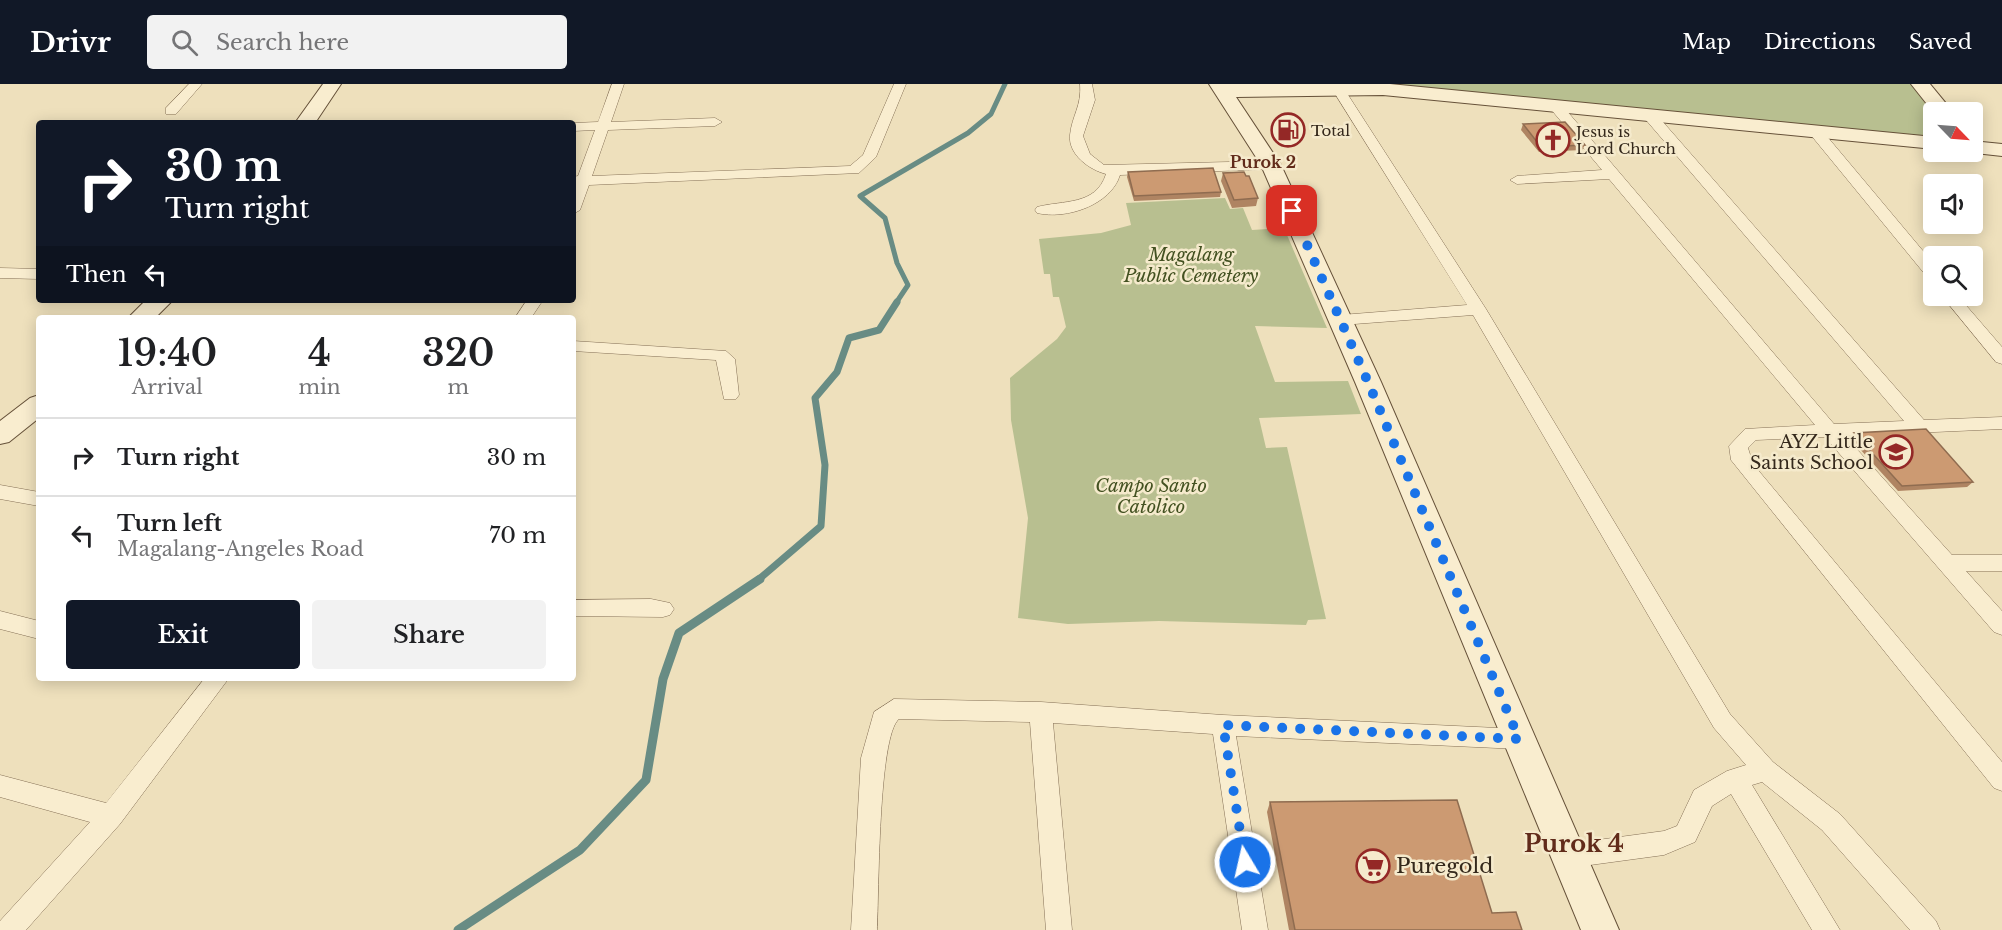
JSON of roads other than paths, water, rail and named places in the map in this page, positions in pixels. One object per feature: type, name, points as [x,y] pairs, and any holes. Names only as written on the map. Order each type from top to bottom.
[{"type":"street","points":[[171,111],[196,84]]},
{"type":"street","points":[[307,120],[332,84]]},
{"type":"street","points":[[618,84],[579,181],[854,170],[868,157],[900,84]]},
{"type":"street","points":[[1086,84],[1088,100],[1077,126],[1077,141],[1088,161],[1095,167],[1114,171],[1271,165]]},
{"type":"street","points":[[1920,84],[1935,102]]},
{"type":"street","points":[[1221,88],[1336,86],[1392,90],[1923,142]]},
{"type":"street","points":[[1336,86],[1478,309],[1722,722],[1765,770],[1809,802],[1831,822],[1927,930]]},
{"type":"street","points":[[1221,88],[1271,165],[1341,320],[1600,930]]},
{"type":"street","points":[[1556,107],[1830,431],[1949,563],[2002,626]]},
{"type":"street","points":[[1651,117],[1920,427]]},
{"type":"street","points":[[576,126],[715,122]]},
{"type":"street","points":[[1815,131],[1923,262]]},
{"type":"street","points":[[1983,148],[2002,150]]},
{"type":"street","points":[[1042,210],[1087,205],[1108,186],[1114,171]]},
{"type":"street","points":[[1517,180],[1613,174]]},
{"type":"street","points":[[0,273],[36,274]]},
{"type":"street","points":[[144,315],[158,303]]},
{"type":"street","points":[[1958,306],[2002,358]]},
{"type":"street","points":[[1341,320],[1478,309]]},
{"type":"street","points":[[576,346],[720,355],[726,359],[730,395]]},
{"type":"street","points":[[0,435],[36,406]]},
{"type":"street","points":[[2002,423],[1751,434],[1738,446],[1740,460],[2002,780]]},
{"type":"street","points":[[0,492],[36,499]]},
{"type":"street","points":[[1949,563],[2002,563]]},
{"type":"street","points":[[576,608],[600,609],[638,605],[663,609]]},
{"type":"street","points":[[0,620],[36,629]]},
{"type":"street","points":[[9,930],[111,816],[212,681]]},
{"type":"street","points":[[864,930],[873,758],[882,719],[894,709],[1041,712],[1223,725],[1519,739]]},
{"type":"street","points":[[1041,712],[1059,930]]},
{"type":"street","points":[[1223,725],[1256,930]]},
{"type":"street","points":[[1568,856],[1664,843],[1686,834],[1703,798],[1736,779],[1765,770]]},
{"type":"street","points":[[1736,779],[1827,930]]},
{"type":"street","points":[[0,786],[111,816]]},
{"type":"waterway","points":[[896,303],[908,285],[897,263],[885,218],[860,196],[968,133],[991,114],[1005,84]]},
{"type":"waterway","points":[[758,580],[821,526],[825,465],[815,398],[837,372],[849,338],[879,330],[897,302]]},
{"type":"waterway","points":[[458,930],[580,850],[646,780],[663,679],[679,633],[760,579]]},
{"type":"place","name":"Total","points":[[1288,130]]},
{"type":"place","name":"Jesus is Lord Church","points":[[1553,140]]},
{"type":"place","name":"AYZ Little Saints School","points":[[1896,452]]},
{"type":"place","name":"Puregold","points":[[1373,866]]},
{"type":"district","name":"Purok 2","points":[[1263,162]]},
{"type":"district","name":"Purok 4","points":[[1574,843]]},
{"type":"park label","name":"Magalang Public Cemetery","points":[[1191,265]]},
{"type":"park label","name":"Campo Santo Catolico","points":[[1151,496]]}]
